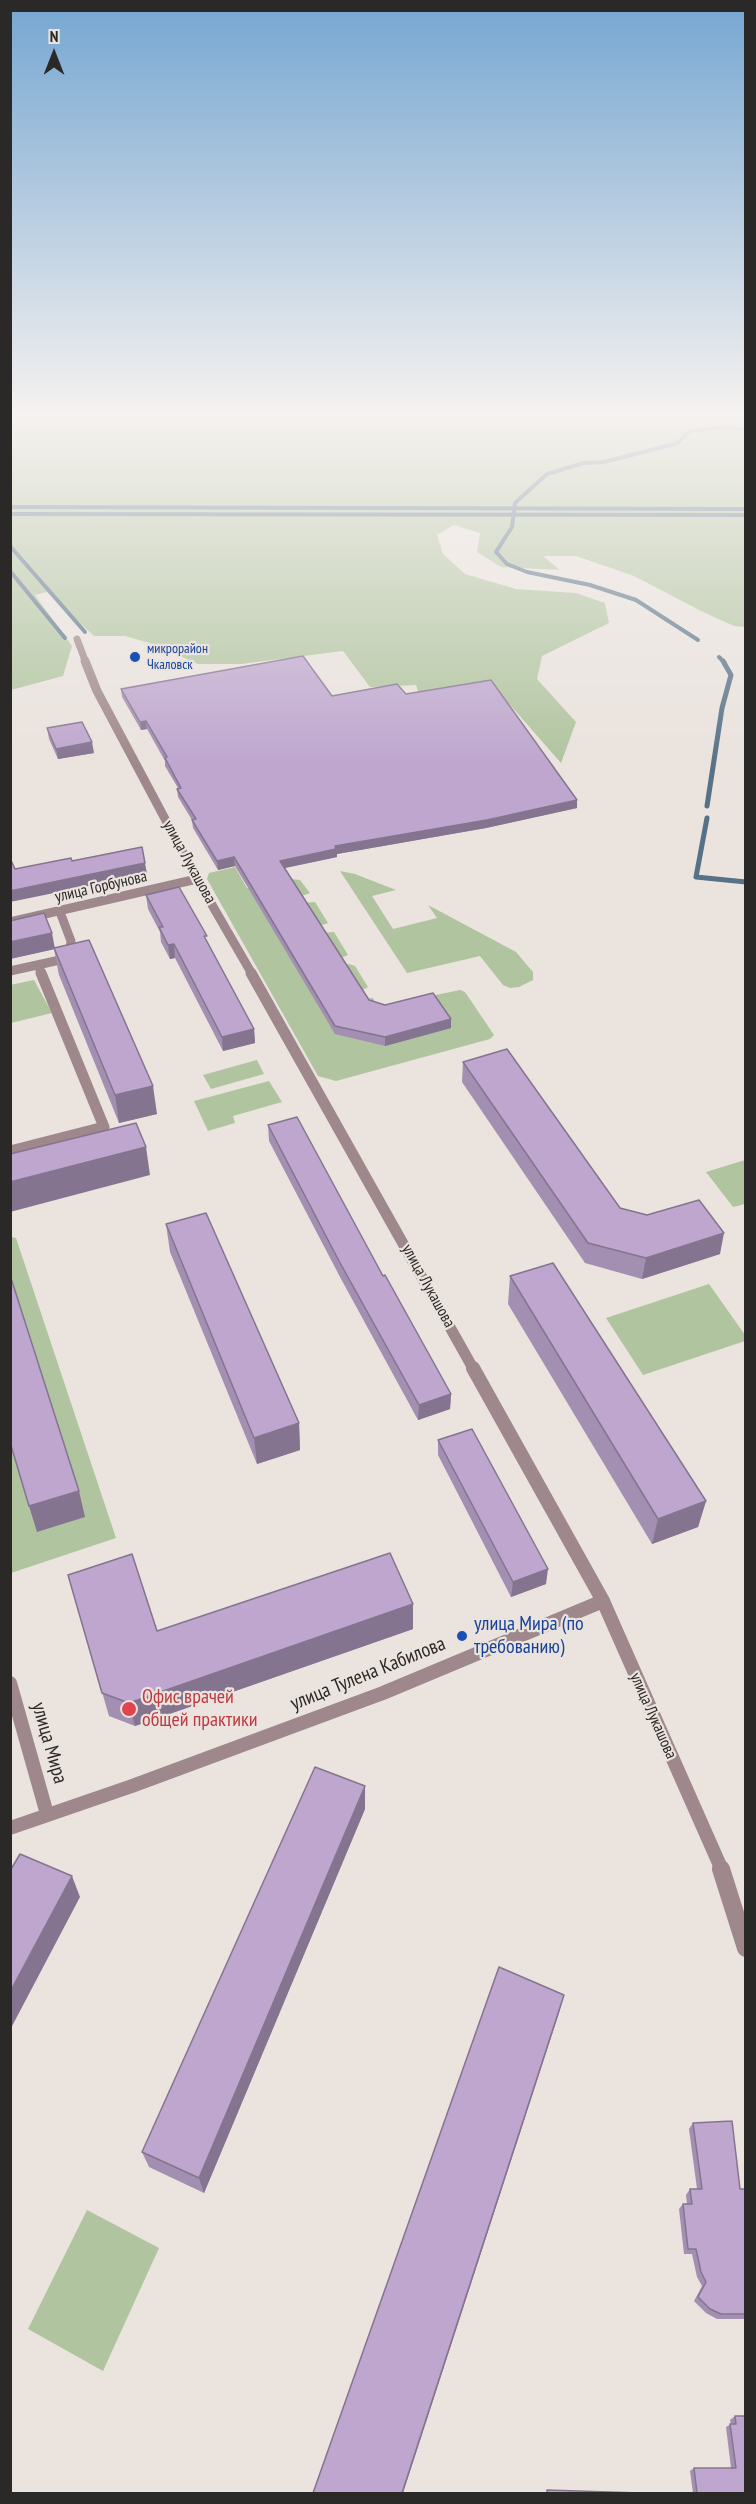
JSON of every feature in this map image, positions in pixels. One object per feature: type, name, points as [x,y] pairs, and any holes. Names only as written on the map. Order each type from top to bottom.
[{"type":"street","name":"улица Лукашова","points":[[77,639],[97,691],[197,879],[321,1094],[603,1601],[727,1883],[746,1948]]},
{"type":"street","name":"улица Горбунова","points":[[10,922],[197,879]]},
{"type":"street","points":[[10,971],[69,958],[71,941],[60,912]]},
{"type":"street","points":[[10,1151],[104,1127],[38,965]]},
{"type":"street","name":"улица Тулена Кабилова","points":[[10,1828],[132,1786],[383,1693],[603,1601]]},
{"type":"street","name":"улица Мира","points":[[10,1683],[47,1814]]},
{"type":"green space","points":[[11,533],[441,533],[437,535],[443,554],[465,574],[516,589],[576,593],[605,603],[609,623],[542,656],[537,679],[576,722],[561,763],[496,689],[419,694],[416,685],[370,687],[343,651],[241,664],[198,664],[153,644],[125,636],[94,636],[47,592],[35,595],[72,646],[63,676],[11,690]]},
{"type":"green space","points":[[480,533],[745,533],[745,627],[734,626],[703,612],[634,576],[576,556],[543,556],[560,570],[501,567],[477,552]]},
{"type":"green space","points":[[235,867],[247,888],[291,879],[300,880],[310,893],[299,897],[302,903],[315,902],[328,923],[317,927],[321,933],[334,932],[348,955],[338,959],[342,965],[355,966],[368,987],[359,992],[363,999],[373,998],[376,1004],[383,1006],[460,990],[465,992],[494,1035],[490,1039],[336,1081],[318,1076],[207,879],[209,873]]},
{"type":"green space","points":[[340,871],[355,874],[396,890],[372,896],[393,929],[437,918],[428,905],[516,952],[533,972],[533,980],[519,987],[510,988],[503,985],[480,956],[407,973]]},
{"type":"green space","points":[[34,980],[52,1013],[11,1023],[10,985]]},
{"type":"green space","points":[[257,1060],[264,1074],[211,1089],[203,1075]]},
{"type":"green space","points":[[269,1081],[282,1102],[233,1116],[235,1123],[208,1131],[194,1101]]},
{"type":"green space","points":[[745,1160],[745,1204],[733,1207],[706,1172]]},
{"type":"green space","points":[[11,1237],[16,1238],[116,1538],[11,1573]]},
{"type":"green space","points":[[709,1284],[745,1335],[745,1341],[643,1375],[606,1318]]},
{"type":"green space","points":[[87,2210],[159,2248],[103,2371],[28,2329]]},
{"type":"building","points":[[303,656],[332,696],[397,684],[406,694],[491,680],[577,800],[487,820],[335,846],[336,849],[280,861],[369,1000],[385,1005],[433,993],[451,1019],[385,1037],[335,1026],[234,857],[217,861],[192,820],[196,819],[177,789],[181,788],[165,758],[167,757],[146,721],[140,722],[121,689]]},
{"type":"building","points":[[82,722],[92,742],[56,749],[47,728]]},
{"type":"building","points":[[142,847],[145,863],[10,891],[10,858],[15,869],[71,858],[72,861]]},
{"type":"building","points":[[179,887],[207,936],[204,936],[254,1029],[222,1037],[174,944],[168,945],[159,927],[163,927],[146,895]]},
{"type":"building","points":[[44,913],[52,933],[10,942],[10,921]]},
{"type":"building","points":[[89,940],[153,1086],[115,1095],[54,948]]},
{"type":"building","points":[[507,1049],[620,1208],[647,1215],[699,1200],[724,1233],[646,1258],[588,1243],[463,1062]]},
{"type":"building","points":[[297,1117],[383,1276],[385,1275],[451,1394],[419,1405],[339,1261],[268,1125]]},
{"type":"building","points":[[136,1123],[146,1147],[10,1182],[10,1154]]},
{"type":"building","points":[[206,1213],[299,1423],[254,1438],[166,1224]]},
{"type":"building","points":[[553,1263],[706,1501],[658,1519],[510,1276]]},
{"type":"building","points":[[10,1275],[79,1491],[29,1506],[10,1442]]},
{"type":"building","points":[[472,1429],[548,1569],[513,1582],[438,1440]]},
{"type":"building","points":[[390,1553],[413,1604],[129,1703],[102,1693],[68,1575],[132,1554],[157,1631]]},
{"type":"building","points":[[315,1767],[365,1786],[199,2178],[142,2152]]},
{"type":"building","points":[[20,1854],[72,1876],[10,1992],[10,1871]]},
{"type":"building","points":[[499,1967],[564,1995],[402,2493],[313,2493]]},
{"type":"building","points":[[732,2121],[740,2189],[746,2189],[746,2314],[721,2314],[710,2309],[698,2297],[706,2282],[701,2272],[696,2249],[688,2249],[683,2204],[692,2204],[690,2189],[702,2189],[693,2123]]},
{"type":"building","points":[[735,2416],[746,2416],[746,2493],[697,2493],[694,2468],[736,2468],[730,2424],[736,2424]]},
{"type":"building","points":[[547,2490],[640,2493],[547,2493]]},
{"type":"waterway","points":[[508,533],[496,552],[507,564],[527,572],[590,585],[636,600],[698,640]]},
{"type":"waterway","points":[[10,546],[85,632]]},
{"type":"waterway","points":[[10,571],[65,638]]},
{"type":"waterway","points":[[719,657],[723,661]]},
{"type":"waterway","points":[[707,806],[722,708],[731,675],[723,661]]},
{"type":"waterway","points":[[707,818],[696,877],[746,882]]},
{"type":"place","name":"микрорайон Чкаловск","points":[[135,657]]},
{"type":"place","name":"улица Мира (по требованию)","points":[[462,1636]]},
{"type":"place","name":"Офис врачей общей практики","points":[[129,1709]]}]
